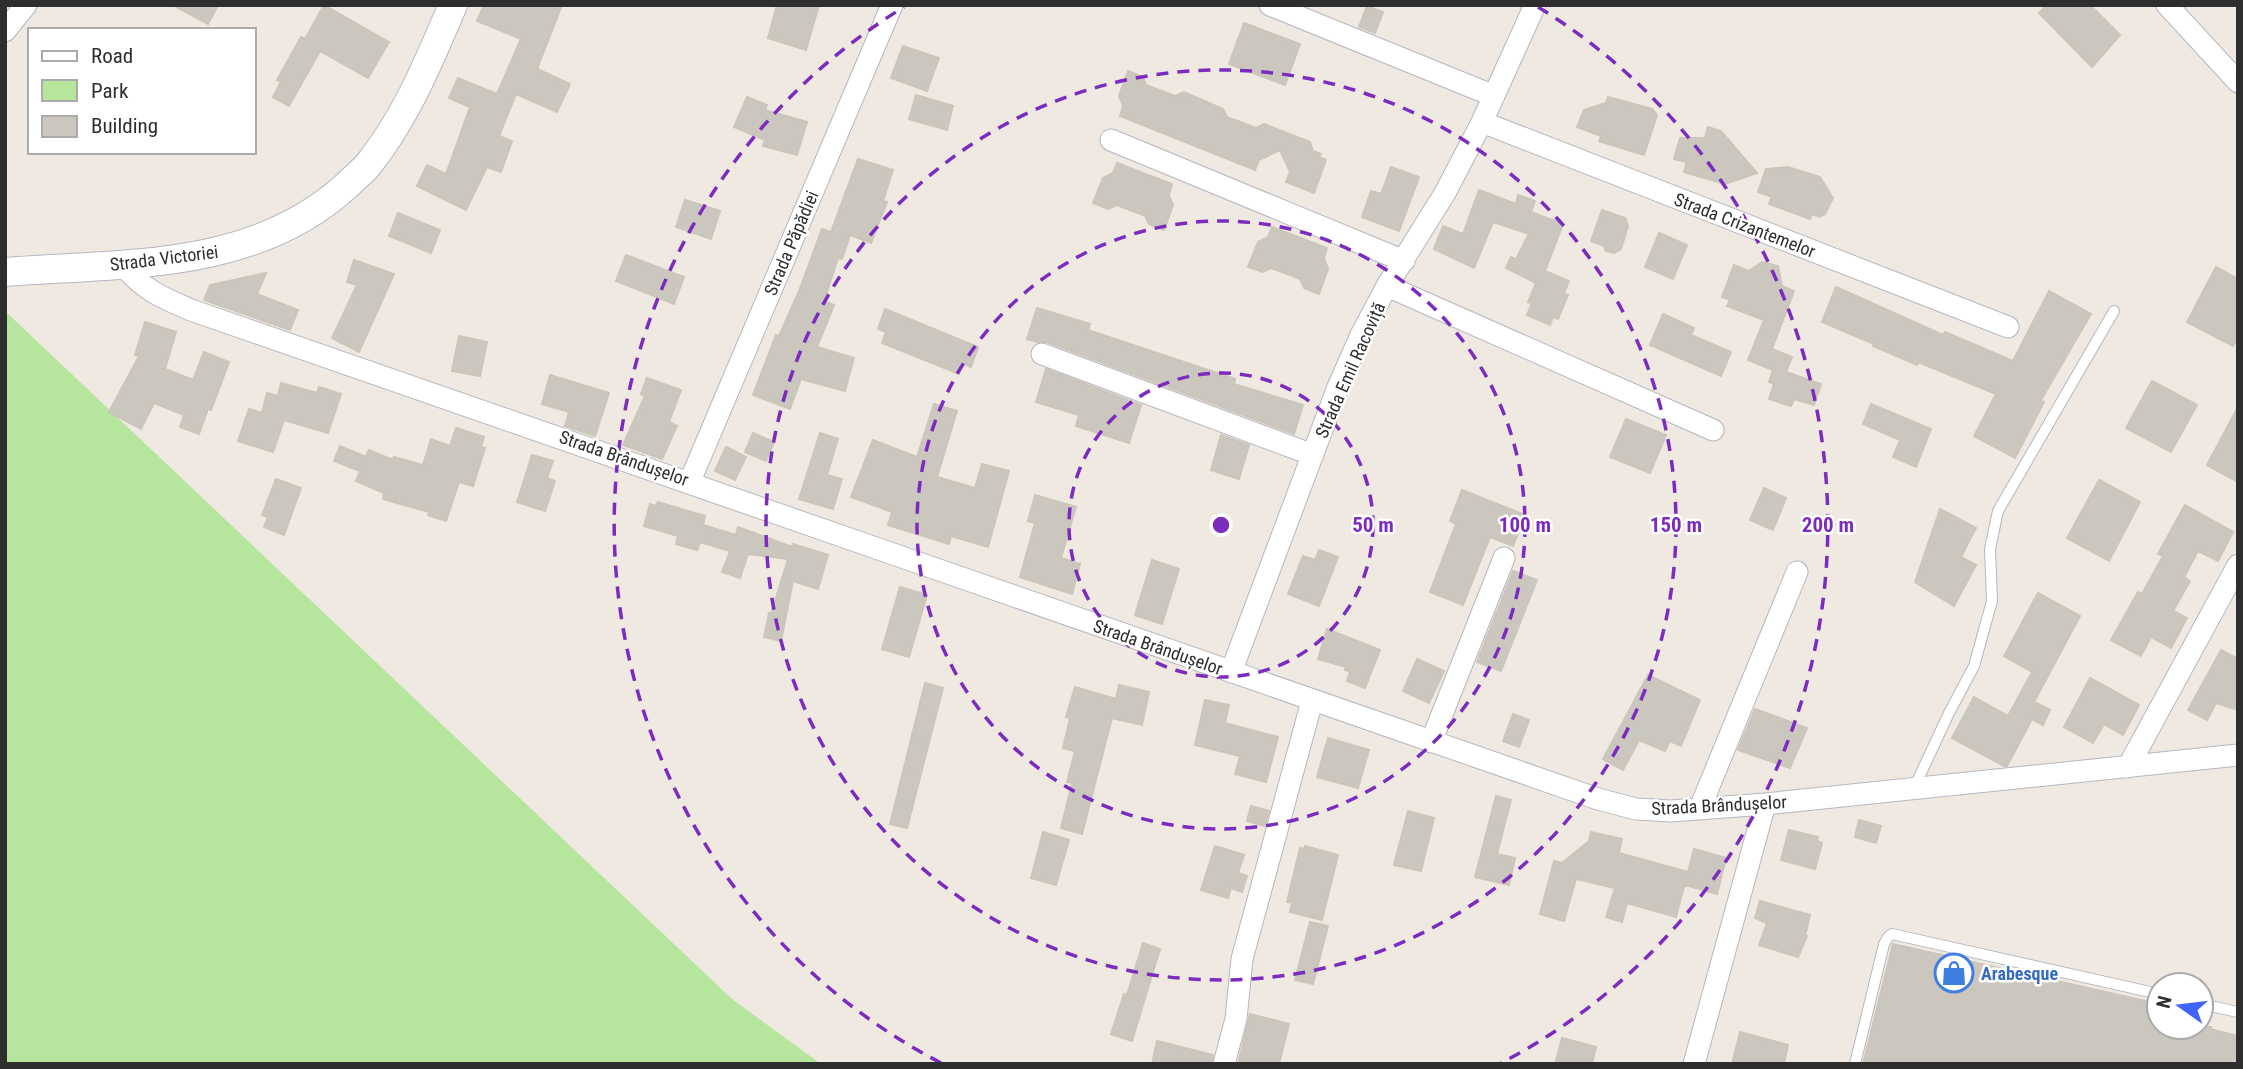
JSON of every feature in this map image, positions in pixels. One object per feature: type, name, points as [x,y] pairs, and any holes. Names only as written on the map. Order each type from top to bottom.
[{"type":"street","name":"Strada Victoriei","points":[[5,272],[188,258],[228,250],[270,236],[306,218],[367,166],[400,119],[424,73],[453,5]]},
{"type":"street","name":"Strada Păpădiei","points":[[690,481],[892,5]]},
{"type":"street","points":[[1270,5],[1494,96]]},
{"type":"street","name":"Strada Emil Racoviță","points":[[1231,672],[1361,335],[1387,286],[1445,193],[1482,122],[1535,5]]},
{"type":"street","points":[[2167,5],[2238,82]]},
{"type":"street","name":"Strada Crizantemelor","points":[[1482,122],[2008,327]]},
{"type":"street","points":[[1111,140],[1404,261]]},
{"type":"street","name":"Strada Brândușelor","points":[[122,264],[135,280],[151,293],[191,310],[690,481],[1312,701],[1598,799],[1636,809],[1671,811],[1765,804],[2238,755]]},
{"type":"street","points":[[1387,286],[1713,430]]},
{"type":"street","points":[[1042,354],[1313,455]]},
{"type":"street","points":[[1431,742],[1504,558]]},
{"type":"street","points":[[2128,767],[2238,565]]},
{"type":"street","points":[[1700,808],[1797,572]]},
{"type":"street","points":[[1224,1064],[1236,1019],[1242,959],[1312,701]]},
{"type":"street","points":[[1694,1064],[1765,804]]},
{"type":"lane","points":[[1914,789],[1974,666],[1992,601],[1990,549],[1998,511],[2114,311]]},
{"type":"lane","points":[[1855,1064],[1884,944],[1892,934],[2145,991]]},
{"type":"lane","points":[[2215,1007],[2238,1012]]},
{"type":"green space","points":[[5,311],[732,999],[821,1064],[5,1064]]},
{"type":"building","points":[[173,5],[218,5],[208,24]]},
{"type":"building","points":[[324,5],[389,42],[368,78],[320,51],[289,106],[273,97],[281,82],[277,80],[301,37],[305,39]]},
{"type":"building","points":[[484,5],[562,5],[537,69],[570,84],[557,112],[516,94],[499,136],[512,141],[501,172],[487,167],[466,210],[417,186],[427,165],[446,174],[470,107],[449,98],[458,78],[497,94],[521,39],[477,21]]},
{"type":"building","points":[[777,5],[819,5],[806,50],[768,38]]},
{"type":"building","points":[[2047,5],[2090,5],[2120,35],[2092,67],[2039,13]]},
{"type":"building","points":[[1367,6],[1383,12],[1375,33],[1359,27]]},
{"type":"building","points":[[1244,23],[1300,44],[1285,85],[1229,64]]},
{"type":"building","points":[[903,46],[939,58],[927,91],[891,78]]},
{"type":"building","points":[[1128,71],[1143,77],[1146,85],[1175,96],[1184,92],[1223,109],[1227,117],[1256,128],[1264,124],[1310,142],[1313,151],[1326,160],[1314,193],[1286,182],[1290,172],[1280,150],[1259,160],[1255,170],[1120,116],[1123,106],[1119,96]]},
{"type":"building","points":[[916,95],[953,106],[947,130],[909,119]]},
{"type":"building","points":[[747,97],[767,105],[765,110],[807,122],[797,155],[763,146],[765,140],[734,127]]},
{"type":"building","points":[[1608,97],[1652,109],[1657,115],[1644,155],[1599,141],[1601,136],[1577,127],[1584,110],[1606,103]]},
{"type":"building","points":[[1708,127],[1721,131],[1757,173],[1725,184],[1684,172],[1687,162],[1674,159],[1680,138],[1705,138]]},
{"type":"building","points":[[858,159],[893,170],[883,201],[887,202],[871,243],[850,235],[842,259],[838,258],[824,301],[834,305],[817,347],[854,358],[845,391],[801,379],[790,409],[753,395],[776,335],[779,336],[799,291],[822,229],[831,232]]},
{"type":"building","points":[[1117,163],[1172,184],[1169,195],[1173,205],[1164,230],[1149,224],[1145,216],[1117,205],[1108,209],[1093,203],[1103,178],[1113,173]]},
{"type":"building","points":[[1391,167],[1419,177],[1399,231],[1362,217],[1371,191],[1381,194]]},
{"type":"building","points":[[1788,167],[1820,177],[1833,198],[1825,214],[1820,217],[1812,214],[1810,219],[1769,204],[1772,197],[1758,192],[1766,169]]},
{"type":"building","points":[[1479,190],[1516,204],[1518,195],[1535,201],[1531,212],[1563,224],[1545,271],[1569,281],[1564,293],[1568,295],[1558,319],[1553,317],[1550,325],[1527,315],[1532,303],[1528,302],[1536,283],[1506,268],[1511,257],[1516,259],[1529,234],[1493,222],[1474,268],[1434,249],[1443,226],[1463,234]]},
{"type":"building","points":[[685,200],[720,211],[711,239],[676,227]]},
{"type":"building","points":[[1602,210],[1625,218],[1628,226],[1621,249],[1614,253],[1591,241]]},
{"type":"building","points":[[398,213],[440,230],[431,253],[389,236]]},
{"type":"building","points":[[1272,227],[1327,248],[1324,258],[1328,269],[1319,294],[1304,288],[1300,279],[1293,276],[1271,268],[1263,272],[1248,267],[1258,242],[1268,237]]},
{"type":"building","points":[[1659,233],[1687,245],[1673,279],[1645,267]]},
{"type":"building","points":[[626,255],[684,277],[674,304],[616,281]]},
{"type":"building","points":[[354,260],[394,274],[359,352],[332,338],[357,285],[347,282]]},
{"type":"building","points":[[1762,262],[1778,266],[1782,286],[1794,291],[1772,349],[1792,357],[1786,372],[1821,384],[1814,405],[1794,399],[1791,406],[1769,399],[1774,384],[1769,382],[1773,370],[1748,360],[1764,320],[1727,306],[1730,300],[1722,297],[1734,265],[1749,271]]},
{"type":"building","points":[[2216,267],[2238,279],[2238,337],[2233,346],[2187,322]]},
{"type":"building","points":[[266,273],[257,294],[298,310],[290,330],[204,300],[210,285]]},
{"type":"building","points":[[1836,287],[1943,335],[1945,332],[2013,361],[2049,291],[2091,314],[2041,400],[2044,402],[2015,458],[1974,436],[1996,394],[1918,362],[1917,365],[1822,322]]},
{"type":"building","points":[[1037,308],[1090,324],[1088,330],[1235,379],[1234,384],[1303,405],[1294,434],[1047,342],[1027,339]]},
{"type":"building","points":[[885,309],[978,347],[971,367],[963,363],[959,374],[882,343],[886,332],[878,329]]},
{"type":"building","points":[[1663,314],[1694,328],[1691,335],[1731,352],[1721,376],[1650,345]]},
{"type":"building","points":[[145,322],[176,332],[165,369],[193,380],[204,352],[229,362],[199,434],[180,427],[184,415],[154,403],[141,429],[109,412],[139,356],[135,355]]},
{"type":"building","points":[[459,336],[487,342],[480,376],[452,371]]},
{"type":"building","points":[[1046,369],[1141,405],[1129,443],[1076,426],[1079,415],[1036,402]]},
{"type":"building","points":[[550,375],[609,393],[595,436],[565,426],[569,412],[542,404]]},
{"type":"building","points":[[647,378],[681,390],[669,422],[677,426],[662,459],[623,445],[645,396],[641,394]]},
{"type":"building","points":[[2152,381],[2197,405],[2171,452],[2126,428]]},
{"type":"building","points":[[281,383],[317,393],[319,387],[341,394],[328,433],[284,420],[273,452],[238,441],[249,409],[262,413],[267,393],[278,396]]},
{"type":"building","points":[[934,404],[957,411],[937,477],[975,488],[982,464],[1009,471],[988,547],[951,536],[949,544],[888,525],[892,512],[851,497],[873,440],[917,457]]},
{"type":"building","points":[[1871,404],[1931,429],[1916,467],[1893,457],[1900,440],[1863,424]]},
{"type":"building","points":[[2238,407],[2238,482],[2207,465]]},
{"type":"building","points":[[1626,419],[1666,435],[1650,473],[1610,457]]},
{"type":"building","points":[[456,428],[484,437],[481,447],[485,448],[473,486],[459,482],[446,521],[428,515],[429,512],[383,499],[384,493],[356,481],[360,471],[334,461],[340,446],[366,457],[369,450],[393,460],[394,457],[423,465],[431,439],[450,446]]},
{"type":"building","points":[[753,433],[774,442],[766,461],[745,452]]},
{"type":"building","points":[[820,433],[838,439],[827,475],[842,479],[833,509],[799,499]]},
{"type":"building","points":[[1221,435],[1249,445],[1239,479],[1211,470]]},
{"type":"building","points":[[726,447],[746,457],[735,480],[715,471]]},
{"type":"building","points":[[532,455],[553,461],[547,478],[555,481],[545,511],[517,502]]},
{"type":"building","points":[[276,479],[301,488],[284,535],[264,527],[268,517],[262,515]]},
{"type":"building","points":[[2099,480],[2140,502],[2109,561],[2067,538]]},
{"type":"building","points":[[1764,488],[1786,498],[1773,530],[1750,520]]},
{"type":"building","points":[[1462,490],[1525,515],[1513,546],[1490,537],[1463,605],[1430,592],[1456,524],[1450,521]]},
{"type":"building","points":[[1035,495],[1076,507],[1061,558],[1080,564],[1072,594],[1020,577],[1035,523],[1028,521]]},
{"type":"building","points":[[658,502],[705,516],[703,525],[736,535],[738,527],[792,547],[793,544],[828,555],[818,589],[793,581],[781,641],[764,637],[769,613],[771,614],[788,559],[748,554],[740,578],[722,572],[730,551],[700,542],[697,550],[676,544],[678,536],[644,526],[650,504],[656,506]]},
{"type":"building","points":[[2185,505],[2233,532],[2218,561],[2198,551],[2184,577],[2190,581],[2173,611],[2187,618],[2171,648],[2151,637],[2141,656],[2111,640],[2138,592],[2142,594],[2163,556],[2158,554]]},
{"type":"building","points":[[1940,509],[1976,528],[1961,557],[1976,565],[1954,606],[1915,582]]},
{"type":"building","points":[[1319,550],[1338,557],[1319,606],[1288,594],[1303,556],[1315,560]]},
{"type":"building","points":[[1152,560],[1179,569],[1162,624],[1135,615]]},
{"type":"building","points":[[1513,571],[1537,580],[1501,671],[1477,662]]},
{"type":"building","points":[[900,587],[927,595],[909,657],[882,649]]},
{"type":"building","points":[[2038,593],[2080,616],[2034,702],[2050,710],[2043,725],[2032,719],[2007,766],[2004,766],[1952,738],[1974,697],[2008,716],[2032,672],[2004,656]]},
{"type":"building","points":[[1327,629],[1380,650],[1365,688],[1347,681],[1350,672],[1345,670],[1346,667],[1318,659]]},
{"type":"building","points":[[2221,650],[2238,659],[2238,710],[2216,703],[2207,720],[2188,710]]},
{"type":"building","points":[[1417,659],[1444,671],[1429,703],[1403,691]]},
{"type":"building","points":[[1648,675],[1700,700],[1681,746],[1670,741],[1665,751],[1639,740],[1623,770],[1603,759]]},
{"type":"building","points":[[2090,678],[2139,705],[2123,735],[2104,724],[2093,743],[2064,727]]},
{"type":"building","points":[[925,683],[943,688],[907,828],[890,824]]},
{"type":"building","points":[[1119,685],[1149,692],[1142,725],[1112,718],[1082,834],[1061,828],[1072,783],[1067,782],[1075,751],[1063,748],[1070,718],[1066,717],[1075,687],[1116,699]]},
{"type":"building","points":[[1205,700],[1229,705],[1225,723],[1278,737],[1266,782],[1235,774],[1240,756],[1195,745]]},
{"type":"building","points":[[1755,709],[1807,728],[1790,768],[1738,750]]},
{"type":"building","points":[[1513,714],[1529,720],[1519,747],[1503,741]]},
{"type":"building","points":[[1328,738],[1369,750],[1358,788],[1317,777]]},
{"type":"building","points":[[1496,796],[1511,800],[1497,854],[1515,858],[1509,885],[1475,877]]},
{"type":"building","points":[[1251,806],[1269,811],[1265,826],[1247,821]]},
{"type":"building","points":[[1408,811],[1434,818],[1421,871],[1394,865]]},
{"type":"building","points":[[1859,820],[1881,826],[1876,843],[1855,837]]},
{"type":"building","points":[[1789,830],[1818,837],[1817,841],[1822,843],[1815,869],[1781,860]]},
{"type":"building","points":[[1043,832],[1069,840],[1056,885],[1031,878]]},
{"type":"building","points":[[1591,832],[1622,839],[1619,853],[1688,872],[1694,849],[1726,858],[1717,894],[1685,883],[1676,917],[1627,903],[1622,922],[1606,917],[1615,888],[1576,879],[1564,921],[1540,914],[1554,861],[1562,863],[1589,841]]},
{"type":"building","points":[[1215,846],[1244,855],[1238,873],[1247,876],[1242,892],[1231,888],[1228,898],[1201,890]]},
{"type":"building","points":[[1305,846],[1338,855],[1322,920],[1290,912],[1292,903],[1287,902],[1300,848],[1304,849]]},
{"type":"building","points":[[1760,901],[1810,915],[1807,936],[1798,957],[1759,945],[1767,923],[1755,918]]},
{"type":"building","points":[[1310,922],[1328,926],[1313,984],[1295,980]]},
{"type":"building","points":[[1143,943],[1160,949],[1132,1041],[1111,1034],[1124,994],[1127,995]]},
{"type":"building","name":"Arabesque","points":[[1893,944],[2145,1001],[2145,1041],[2215,1041],[2215,1030],[2238,1036],[2238,1064],[1863,1064]]},
{"type":"building","points":[[1250,1014],[1289,1024],[1279,1064],[1238,1064]]},
{"type":"building","points":[[1740,1032],[1788,1045],[1784,1064],[1732,1064]]},
{"type":"building","points":[[1562,1038],[1596,1047],[1592,1064],[1555,1064]]},
{"type":"building","points":[[1157,1041],[1213,1055],[1211,1064],[1152,1064]]},
{"type":"place","name":"Arabesque","points":[[1954,973]]}]
